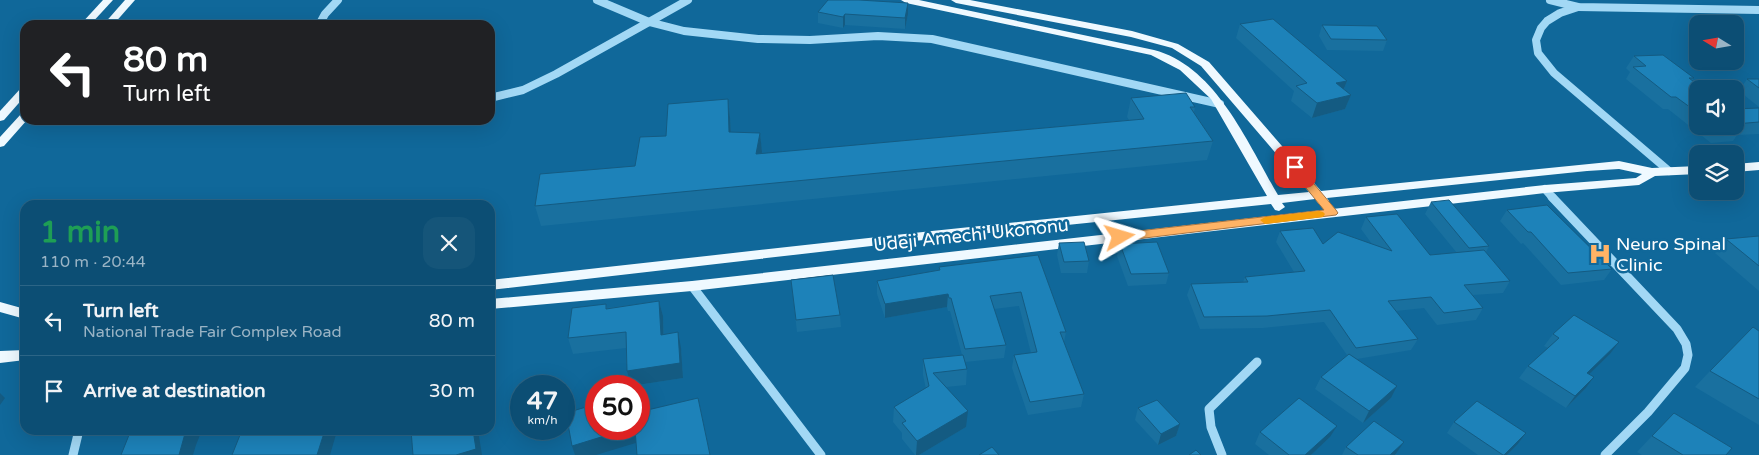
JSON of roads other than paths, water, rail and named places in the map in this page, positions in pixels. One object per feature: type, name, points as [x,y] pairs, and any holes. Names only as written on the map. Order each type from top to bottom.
[{"type":"main road","points":[[90,20],[108,0]]},
{"type":"main road","points":[[112,20],[130,0]]},
{"type":"main road","points":[[906,0],[1154,53],[1184,68],[1220,104],[1275,201],[1287,218]]},
{"type":"main road","points":[[956,0],[1132,34],[1175,46],[1205,64],[1320,196],[1332,213]]},
{"type":"main road","points":[[0,118],[20,96]]},
{"type":"main road","points":[[0,144],[20,122]]},
{"type":"main road","name":"Udeji Amechi Ukononu","points":[[495,284],[932,235],[1595,167],[1619,165],[1652,172]]},
{"type":"main road","points":[[1744,167],[1759,166]]},
{"type":"main road","points":[[1652,172],[1689,170]]},
{"type":"main road","name":"Udeji Amechi Ukononu","points":[[495,304],[692,286],[1545,189],[1639,181],[1652,172]]},
{"type":"main road","points":[[495,304],[505,283]]},
{"type":"main road","points":[[0,308],[20,313]]},
{"type":"main road","points":[[0,357],[20,355]]},
{"type":"street","points":[[322,20],[338,0]]},
{"type":"street","points":[[597,0],[649,22],[684,31],[758,39],[810,40],[878,36],[932,39],[1220,104]]},
{"type":"street","points":[[495,97],[523,90],[556,74],[688,0]]},
{"type":"street","points":[[1550,0],[1578,7],[1759,10]]},
{"type":"street","points":[[1578,7],[1547,20],[1536,40],[1538,53],[1554,73],[1669,171]]},
{"type":"street","points":[[1545,189],[1671,323],[1686,344],[1688,356],[1685,368],[1648,412],[1605,455]]},
{"type":"street","points":[[692,286],[821,455]]},
{"type":"street","points":[[1222,455],[1210,427],[1209,409],[1257,362]]},
{"type":"street","points":[[72,455],[78,435]]},
{"type":"place","name":"Neuro Spinal Clinic","points":[[1600,254]]}]
